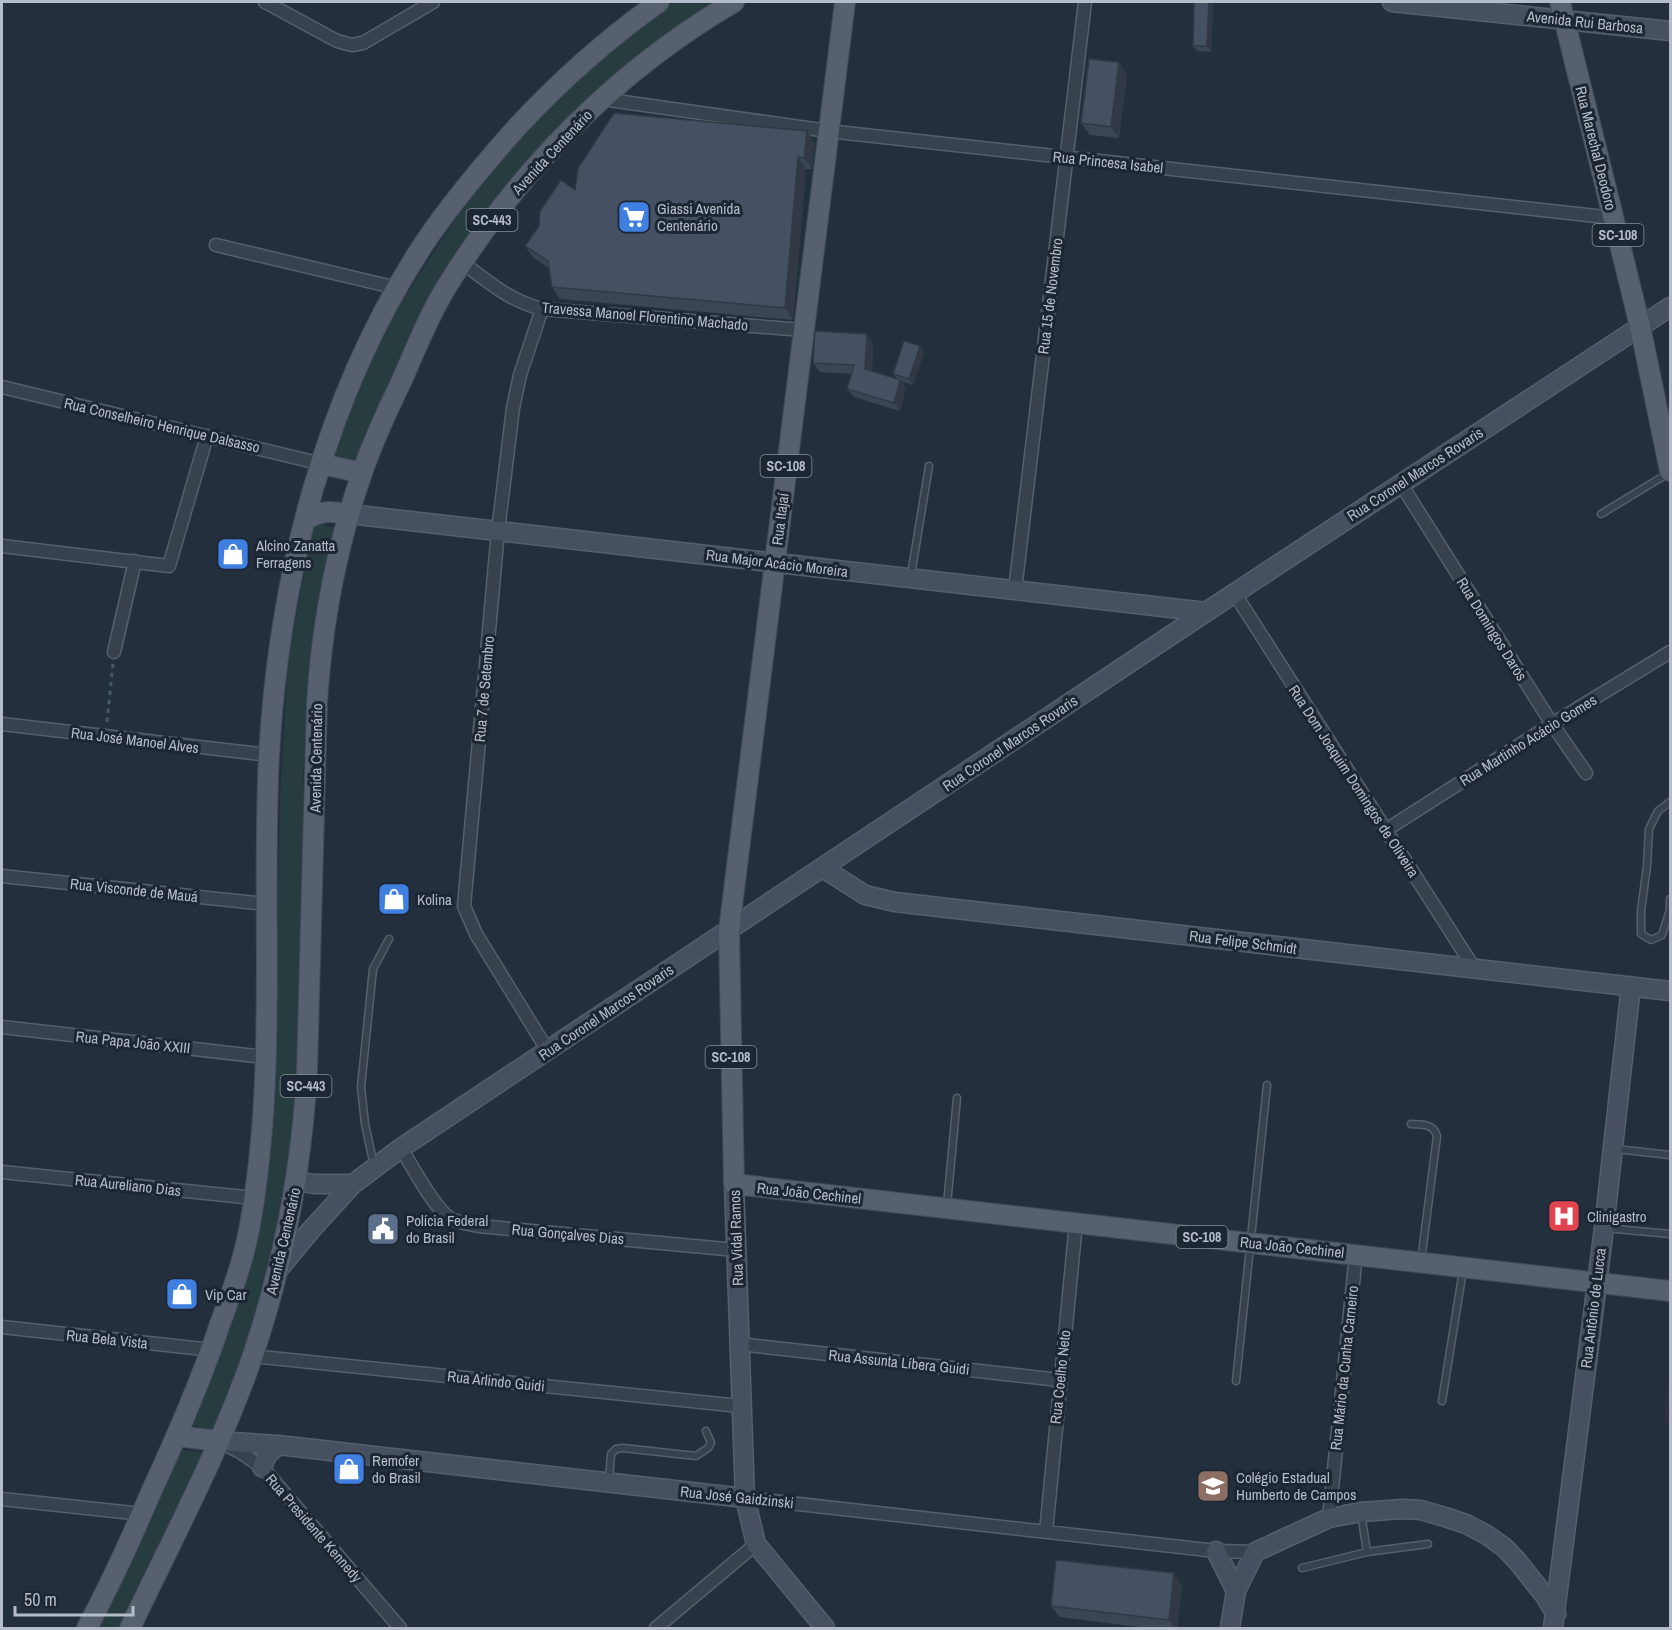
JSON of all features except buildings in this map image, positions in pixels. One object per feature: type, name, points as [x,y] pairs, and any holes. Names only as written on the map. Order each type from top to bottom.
[{"type":"main road","points":[[87,1629],[177,1436],[212,1350],[248,1235],[259,1150],[264,1056],[269,755],[277,671],[285,610],[305,520],[340,408],[360,360],[397,288],[448,209],[506,140],[575,70],[610,39],[659,2]]},
{"type":"main road","name":"Avenida Centenário","points":[[130,1629],[218,1441],[252,1356],[290,1221],[305,1114],[320,655],[334,572],[362,473],[432,314],[447,286],[517,187],[543,156],[602,99],[649,59],[734,2]]},
{"type":"main road","name":"Rua Itajaí","points":[[729,930],[844,2]]},
{"type":"main road","name":"Rua Marechal Deodoro","points":[[1562,11],[1666,428],[1671,471]]},
{"type":"main road","points":[[322,464],[362,473]]},
{"type":"main road","points":[[305,520],[328,511],[349,514]]},
{"type":"main road","name":"Rua Vidal Ramos","points":[[729,930],[734,1184]]},
{"type":"main road","name":"Rua João Cechinel","points":[[734,1184],[1671,1291]]},
{"type":"main road","points":[[177,1436],[218,1441]]},
{"type":"street","points":[[265,2],[337,41],[357,45],[395,26],[433,2]]},
{"type":"street","name":"Rua 15 de Novembro","points":[[1015,590],[1085,2]]},
{"type":"street","name":"Avenida Rui Barbosa","points":[[1392,2],[1562,11],[1671,31]]},
{"type":"street","name":"Rua Princesa Isabel","points":[[602,99],[828,131],[1614,218]]},
{"type":"street","points":[[216,244],[397,288]]},
{"type":"street","name":"Travessa Manoel Florentino Machado","points":[[463,263],[506,295],[524,304],[542,309],[803,330]]},
{"type":"street","name":"Rua Coronel Marcos Rovaris","points":[[278,1270],[353,1184],[401,1148],[1206,612],[1671,307]]},
{"type":"street","name":"Rua 7 de Setembro","points":[[542,309],[520,375],[513,408],[498,531],[465,906],[476,934],[548,1051]]},
{"type":"street","name":"Rua Conselheiro Henrique Dalsasso","points":[[2,387],[322,464]]},
{"type":"street","points":[[2,546],[169,566],[207,436]]},
{"type":"street","name":"Rua Domingos Darós","points":[[1401,484],[1551,723],[1586,773]]},
{"type":"street","name":"Rua Major Acácio Moreira","points":[[349,514],[1206,612]]},
{"type":"street","points":[[114,652],[135,561]]},
{"type":"street","name":"Rua Dom Joaquim Domingos de Oliveira","points":[[1235,594],[1474,968]]},
{"type":"street","name":"Rua Martinho Acácio Gomes","points":[[1386,830],[1551,723],[1671,652]]},
{"type":"street","name":"Rua José Manoel Alves","points":[[2,724],[269,755]]},
{"type":"street","name":"Rua Felipe Schmidt","points":[[823,868],[864,895],[896,902],[1671,991]]},
{"type":"street","name":"Rua Visconde de Mauá","points":[[2,876],[266,904]]},
{"type":"street","name":"Rua Antônio de Lucca","points":[[1555,1621],[1604,1228],[1631,986]]},
{"type":"street","name":"Rua Papa João XXIII","points":[[2,1027],[264,1056]]},
{"type":"street","name":"Rua Gonçalves Dias","points":[[401,1148],[440,1209],[450,1219],[480,1226],[736,1250]]},
{"type":"street","name":"Rua Aureliano Dias","points":[[2,1172],[254,1198]]},
{"type":"street","points":[[296,1180],[314,1184],[353,1184]]},
{"type":"street","name":"Rua Vidal Ramos","points":[[734,1184],[745,1498],[756,1544]]},
{"type":"street","name":"Rua Coelho Neto","points":[[1046,1532],[1076,1223]]},
{"type":"street","name":"Rua Mário da Cunha Carneiro","points":[[1329,1518],[1356,1254]]},
{"type":"street","name":"Rua Bela Vista","points":[[2,1327],[212,1350]]},
{"type":"street","name":"Rua Assunta Líbera Guidi","points":[[739,1344],[1059,1380]]},
{"type":"street","name":"Rua Arlindo Guidi","points":[[252,1356],[740,1406]]},
{"type":"street","name":"Rua José Gaidzinski","points":[[218,1441],[278,1444],[1216,1551],[1255,1552]]},
{"type":"street","name":"Rua Presidente Kennedy","points":[[218,1441],[262,1467],[400,1629]]},
{"type":"street","points":[[262,1467],[267,1455],[278,1444]]},
{"type":"street","points":[[2,1499],[142,1514]]},
{"type":"street","points":[[1230,1629],[1236,1591],[1255,1552],[1329,1518],[1360,1512],[1402,1509],[1420,1510],[1456,1520],[1476,1529],[1505,1548],[1545,1596],[1555,1621]]},
{"type":"street","points":[[656,1629],[756,1544],[825,1629]]},
{"type":"street","points":[[1216,1551],[1236,1591]]},
{"type":"lane","points":[[911,579],[929,466]]},
{"type":"lane","points":[[1601,514],[1671,471]]},
{"type":"lane","points":[[1671,802],[1658,811],[1649,829],[1641,934],[1650,940],[1662,935],[1671,899]]},
{"type":"lane","points":[[374,1168],[365,1124],[361,1087],[374,969],[389,939]]},
{"type":"lane","points":[[1236,1380],[1267,1085]]},
{"type":"lane","points":[[947,1208],[957,1098]]},
{"type":"lane","points":[[1411,1124],[1430,1126],[1435,1130],[1437,1136],[1421,1262]]},
{"type":"lane","points":[[1612,1149],[1671,1155]]},
{"type":"lane","points":[[1604,1228],[1671,1234]]},
{"type":"lane","points":[[1442,1401],[1464,1267]]},
{"type":"lane","points":[[609,1483],[611,1454],[616,1449],[696,1456],[708,1448],[711,1443],[706,1431]]},
{"type":"lane","points":[[1360,1512],[1367,1552]]},
{"type":"lane","points":[[1302,1568],[1367,1552],[1428,1544]]},
{"type":"path","points":[[105,736],[114,652]]},
{"type":"shaded area","points":[[1670,1367],[1670,1423],[1664,1423]]},
{"type":"green space","points":[[675,2],[723,2],[670,33],[576,111],[489,210],[415,322],[355,461],[335,455],[359,382],[398,307],[467,201],[559,95],[655,13]]},
{"type":"green space","points":[[313,523],[337,528],[311,684],[303,771],[302,998],[290,1184],[256,1327],[215,1435],[190,1424],[258,1227],[270,1147],[275,1089],[280,798],[288,662]]},
{"type":"green space","points":[[178,1450],[207,1452],[120,1628],[93,1628]]},
{"type":"place","name":"Giassi Avenida Centenário","points":[[634,217]]},
{"type":"place","name":"Alcino Zanatta Ferragens","points":[[233,554]]},
{"type":"place","name":"Kolina","points":[[394,899]]},
{"type":"place","name":"Clinigastro","points":[[1564,1216]]},
{"type":"place","name":"Polícia Federal do Brasil","points":[[383,1229]]},
{"type":"place","name":"Vip Car","points":[[182,1294]]},
{"type":"place","name":"Remofer do Brasil","points":[[349,1469]]},
{"type":"place","name":"Colégio Estadual Humberto de Campos","points":[[1213,1486]]}]
